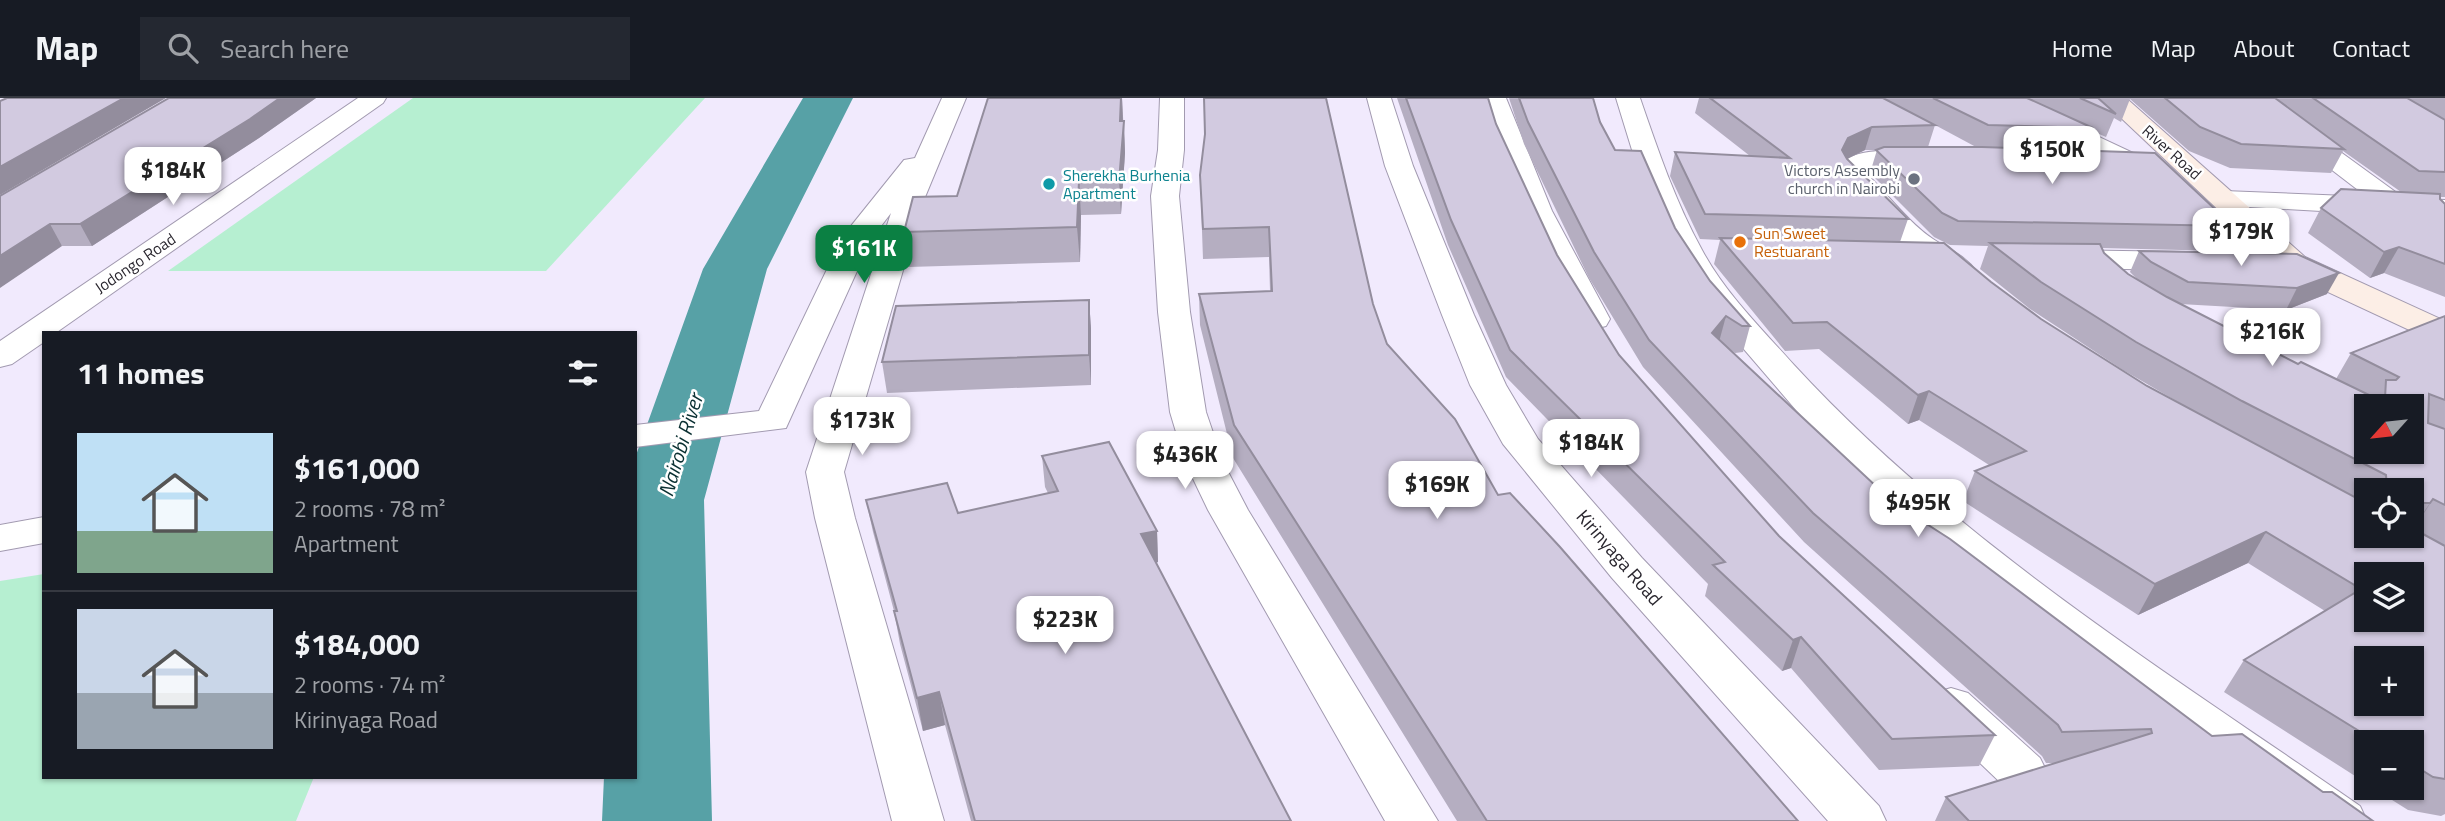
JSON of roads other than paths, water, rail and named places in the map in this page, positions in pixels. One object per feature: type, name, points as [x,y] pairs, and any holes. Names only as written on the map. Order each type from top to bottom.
[{"type":"main road","name":"River Road","points":[[2112,98],[2294,264],[2445,334]]},
{"type":"street","name":"Jodongo Road","points":[[0,357],[374,98]]},
{"type":"street","points":[[918,821],[835,518],[825,472],[909,202],[954,98]]},
{"type":"street","points":[[1172,98],[1171,150],[1165,196],[1174,312],[1188,412],[1204,463],[1234,522],[1412,821]]},
{"type":"street","name":"Kirinyaga Road","points":[[1379,98],[1399,166],[1458,315],[1488,385],[1522,444],[1628,568],[1860,821]]},
{"type":"street","points":[[1494,98],[1509,145],[1571,279],[1609,344]]},
{"type":"street","points":[[1628,98],[1658,189],[1701,252],[1722,305],[1815,409],[1914,504],[2077,631],[2341,821]]},
{"type":"street","points":[[1997,98],[2138,166]]},
{"type":"street","points":[[2250,98],[2398,207]]},
{"type":"street","points":[[637,436],[773,420],[858,236],[890,193],[938,138]]},
{"type":"street","points":[[1939,146],[1863,161],[1853,167],[1852,175],[1921,245],[1947,259],[1984,294]]},
{"type":"street","points":[[2070,163],[2188,167]]},
{"type":"street","points":[[2229,204],[2398,207],[2444,220]]},
{"type":"street","points":[[2229,204],[2444,220]]},
{"type":"street","points":[[1893,257],[1987,259]]},
{"type":"street","points":[[2027,259],[2107,258],[2214,262]]},
{"type":"street","points":[[2107,258],[2106,270],[2129,292]]},
{"type":"street","points":[[2254,263],[2294,264]]},
{"type":"street","points":[[0,538],[42,530]]},
{"type":"street","points":[[1923,680],[2022,772]]},
{"type":"waterway","name":"Nairobi River","points":[[657,821],[662,500],[735,269],[828,98]]},
{"type":"place","name":"Victors Assembly church in Nairobi","points":[[1914,179]]},
{"type":"place","name":"Sherekha Burhenia Apartment","points":[[1049,184]]},
{"type":"place","name":"Sun Sweet Restuarant","points":[[1740,242]]}]
